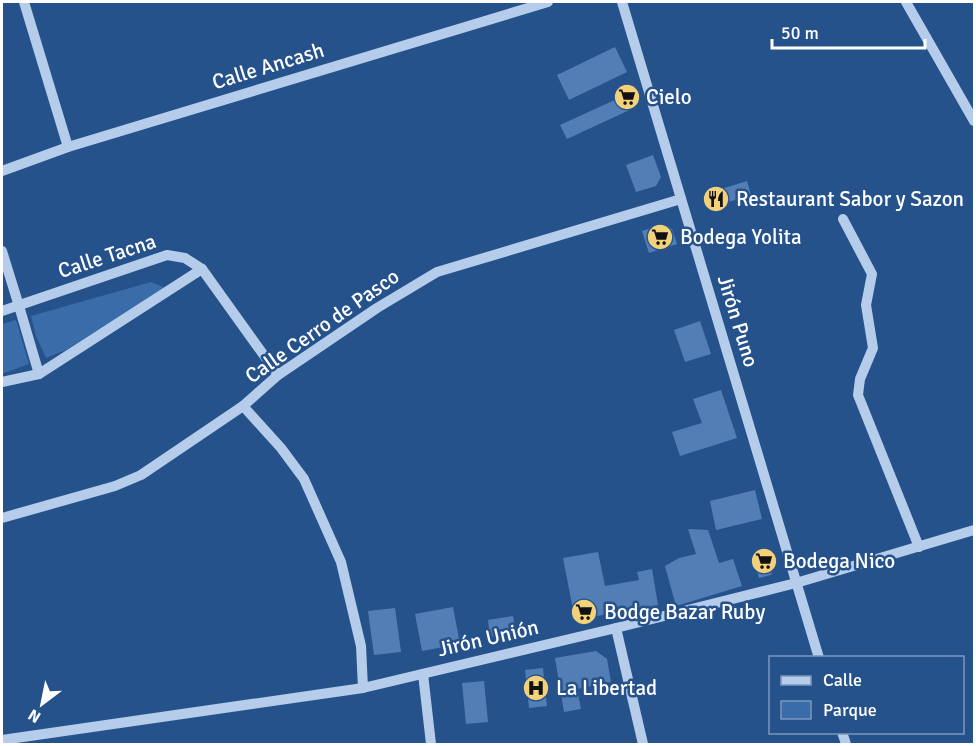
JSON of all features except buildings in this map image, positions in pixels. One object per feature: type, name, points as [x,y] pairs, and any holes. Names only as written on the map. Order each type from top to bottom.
[{"type":"street","points":[[24,2],[68,147]]},
{"type":"street","name":"Calle Ancash","points":[[2,171],[68,147],[548,2]]},
{"type":"street","name":"Jirón Puno","points":[[622,2],[819,656]]},
{"type":"street","points":[[906,2],[975,121]]},
{"type":"street","name":"Calle Cerro de Pasco","points":[[2,518],[115,486],[141,475],[243,406],[278,375],[378,308],[437,272],[681,199]]},
{"type":"street","points":[[843,219],[872,274],[866,305],[873,348],[860,379],[858,395],[919,547]]},
{"type":"street","points":[[2,251],[39,374]]},
{"type":"street","name":"Calle Tacna","points":[[2,311],[166,255],[185,258],[202,269],[278,375]]},
{"type":"street","points":[[2,382],[39,374],[202,269]]},
{"type":"street","points":[[243,406],[281,448],[304,479],[341,562],[361,646],[363,688]]},
{"type":"street","name":"Jirón Unión","points":[[7,741],[363,688],[796,583],[975,531]]},
{"type":"street","points":[[616,628],[643,744]]},
{"type":"street","points":[[423,674],[430,744]]},
{"type":"green space","points":[[151,282],[165,288],[66,350],[46,358],[36,336],[31,316]]},
{"type":"green space","points":[[16,320],[29,364],[2,374],[2,324]]},
{"type":"place","name":"Cielo","points":[[627,97]]},
{"type":"place","name":"Restaurant Sabor y Sazon","points":[[716,199]]},
{"type":"place","name":"Bodega Yolita","points":[[660,237]]},
{"type":"place","name":"Bodega Nico","points":[[764,561]]},
{"type":"place","name":"Bodge Bazar Ruby","points":[[584,612]]},
{"type":"place","name":"La Libertad","points":[[536,688]]}]
